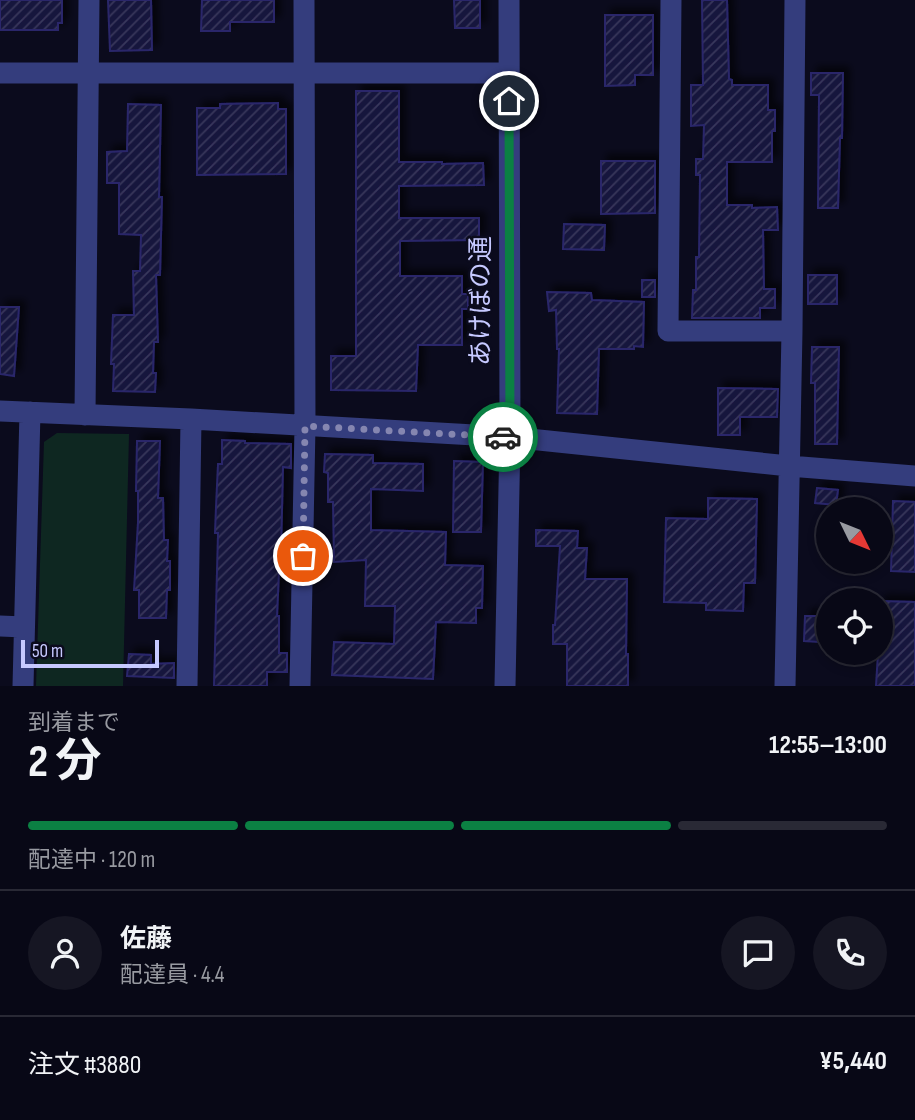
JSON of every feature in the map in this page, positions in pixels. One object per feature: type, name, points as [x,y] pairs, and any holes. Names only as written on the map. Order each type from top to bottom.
[{"type":"street","points":[[85,415],[89,0]]},
{"type":"street","points":[[300,686],[305,426],[304,0]]},
{"type":"street","name":"あけぼの通","points":[[505,686],[510,437],[509,0]]},
{"type":"street","points":[[671,0],[668,331],[792,331]]},
{"type":"street","points":[[785,686],[795,0]]},
{"type":"street","points":[[0,73],[509,73]]},
{"type":"street","points":[[0,411],[510,437],[789,466],[915,476]]},
{"type":"street","points":[[23,686],[30,412]]},
{"type":"street","points":[[187,686],[191,419]]},
{"type":"street","points":[[0,626],[24,627]]},
{"type":"green space","points":[[57,433],[129,434],[123,686],[36,686],[44,442]]},
{"type":"building","points":[[0,0],[62,0],[62,23],[58,23],[58,30],[0,30]]},
{"type":"building","points":[[108,0],[151,0],[152,50],[110,51]]},
{"type":"building","points":[[202,0],[274,0],[274,22],[230,22],[230,31],[201,31]]},
{"type":"building","points":[[454,0],[480,0],[480,28],[455,28]]},
{"type":"building","points":[[702,0],[727,0],[729,79],[732,80],[732,85],[768,85],[768,110],[775,110],[772,162],[727,162],[727,205],[777,207],[778,230],[763,230],[764,289],[775,289],[775,308],[760,308],[760,318],[692,318],[693,290],[696,290],[696,257],[699,257],[700,175],[696,175],[696,159],[703,159],[704,125],[691,126],[691,85],[703,85]]},
{"type":"building","points":[[605,15],[653,15],[653,75],[635,75],[635,85],[605,86]]},
{"type":"building","points":[[811,73],[843,73],[838,208],[818,208],[819,95],[811,95]]},
{"type":"building","points":[[356,91],[399,91],[399,162],[483,163],[484,185],[399,186],[399,218],[479,218],[479,240],[400,241],[400,276],[462,276],[462,294],[468,294],[468,309],[462,309],[462,345],[418,345],[416,391],[331,390],[331,356],[356,356]]},
{"type":"building","points":[[278,103],[278,109],[286,109],[286,174],[197,175],[197,108],[220,108],[220,104]]},
{"type":"building","points":[[128,104],[161,105],[159,197],[162,197],[160,275],[156,275],[158,342],[154,342],[155,392],[113,391],[113,315],[134,315],[133,271],[140,271],[141,235],[119,234],[119,183],[107,183],[107,152],[127,151]]},
{"type":"building","points":[[601,161],[655,161],[655,213],[601,214]]},
{"type":"building","points":[[564,224],[605,225],[604,250],[563,249]]},
{"type":"building","points":[[808,275],[837,275],[837,304],[808,304]]},
{"type":"building","points":[[642,280],[655,280],[655,297],[642,297]]},
{"type":"building","points":[[547,292],[591,293],[592,300],[644,302],[643,347],[599,349],[597,414],[557,413],[559,349],[556,310],[549,311]]},
{"type":"building","points":[[0,307],[19,307],[14,376],[0,374]]},
{"type":"building","points":[[812,347],[839,347],[837,444],[815,444],[815,383],[811,383]]},
{"type":"building","points":[[718,388],[778,389],[777,417],[740,417],[740,435],[718,435]]},
{"type":"building","points":[[222,440],[291,444],[291,468],[283,467],[281,551],[288,551],[288,572],[279,572],[277,616],[279,653],[287,653],[287,672],[267,672],[267,686],[214,686],[218,533],[215,533],[218,464],[222,464]]},
{"type":"building","points":[[137,441],[160,441],[158,498],[163,498],[164,540],[168,540],[167,561],[170,561],[166,618],[139,618],[139,590],[134,590],[138,522]]},
{"type":"building","points":[[325,454],[373,455],[373,463],[423,464],[423,491],[371,489],[371,530],[446,532],[445,565],[483,566],[482,608],[476,608],[476,623],[436,622],[433,679],[332,675],[334,642],[394,644],[395,606],[365,606],[366,560],[334,562],[333,502],[328,502],[328,473],[324,472]]},
{"type":"building","points":[[454,461],[483,462],[481,532],[453,532]]},
{"type":"building","points":[[817,488],[838,490],[837,497],[816,497],[815,503]]},
{"type":"building","points":[[708,498],[757,499],[755,583],[744,583],[743,611],[706,610],[706,603],[664,602],[666,518],[708,519]]},
{"type":"building","points":[[893,501],[915,502],[915,572],[893,571]]},
{"type":"building","points":[[536,530],[578,531],[577,548],[587,548],[585,579],[627,579],[628,686],[567,686],[567,644],[553,644],[560,546],[536,546]]},
{"type":"building","points":[[893,601],[915,602],[915,686],[876,686],[877,665],[893,665]]},
{"type":"building","points":[[805,616],[816,616],[816,642],[804,641]]},
{"type":"building","points":[[129,654],[151,655],[151,664],[174,663],[174,678],[127,676]]},
{"type":"way so far","points":[[303,556],[305,426],[503,437]]},
{"type":"route","points":[[503,437],[510,437],[509,101]]}]
